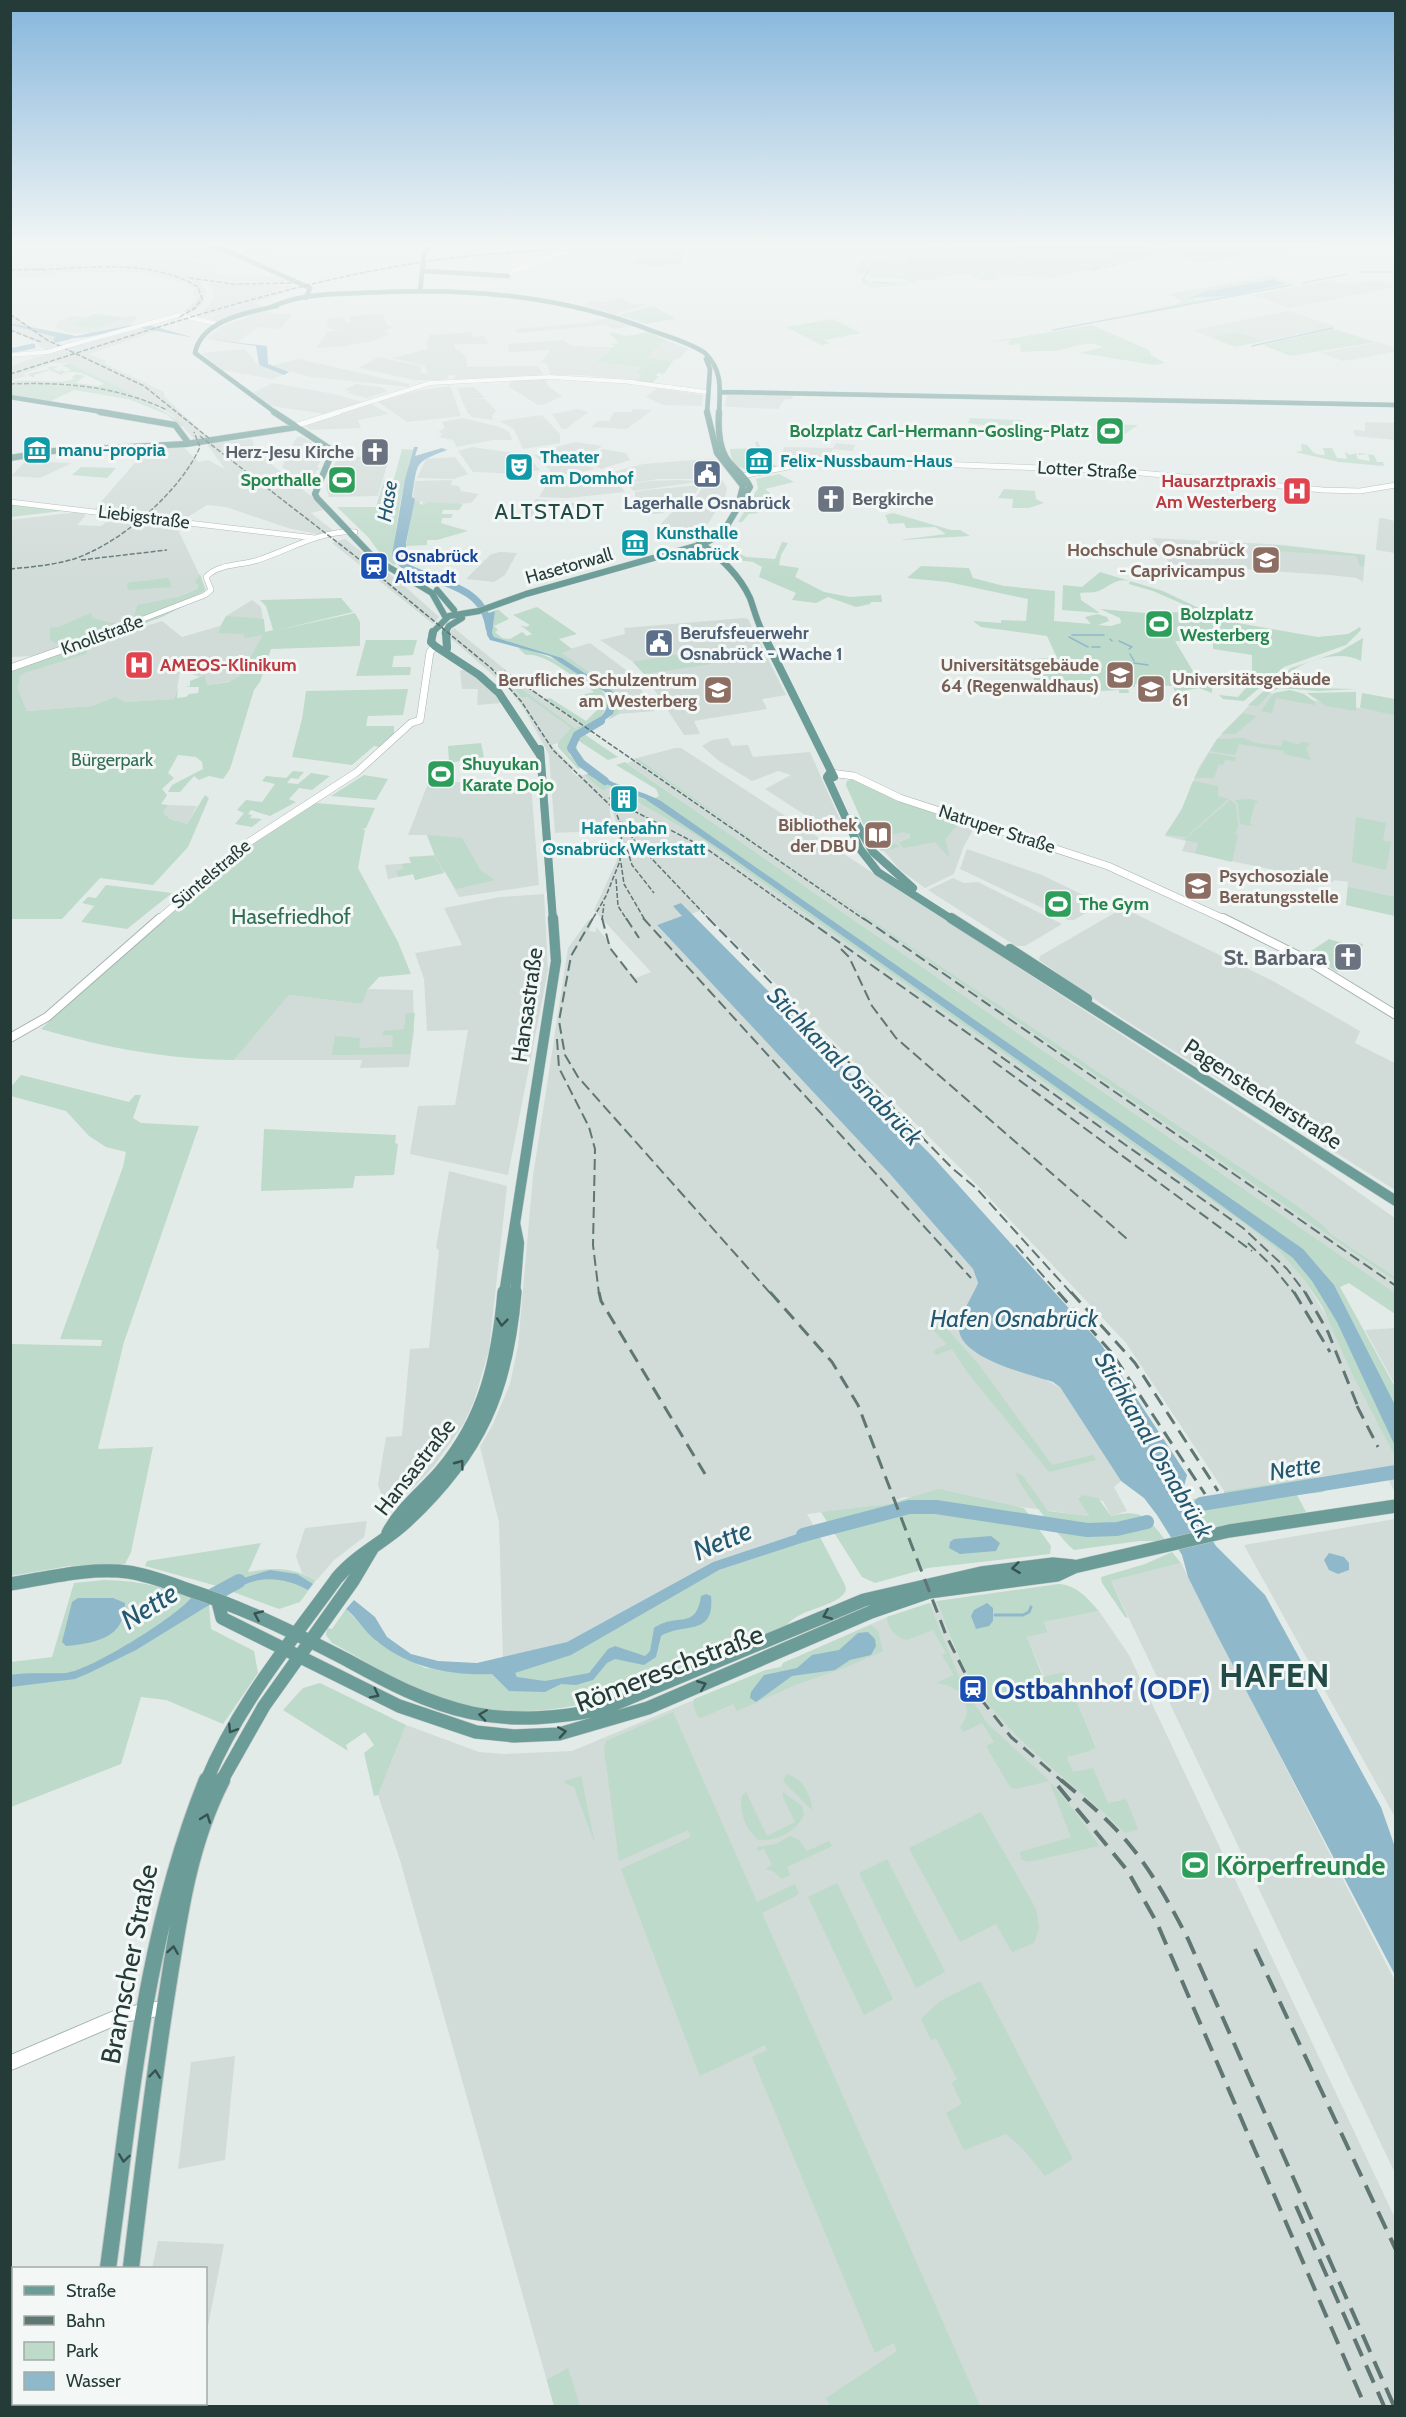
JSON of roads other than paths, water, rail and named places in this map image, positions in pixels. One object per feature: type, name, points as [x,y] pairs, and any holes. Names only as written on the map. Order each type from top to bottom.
[{"type":"main road","points":[[200,357],[294,427],[327,446]]},
{"type":"main road","points":[[704,357],[710,367],[706,408],[717,455],[741,477]]},
{"type":"main road","points":[[706,357],[719,372],[721,392],[718,427],[725,456],[741,477]]},
{"type":"main road","points":[[707,392],[1395,405]]},
{"type":"main road","points":[[707,392],[716,396],[716,403],[719,407]]},
{"type":"main road","points":[[10,397],[167,423],[185,442]]},
{"type":"main road","points":[[1208,401],[1372,402],[1389,405]]},
{"type":"main road","points":[[185,442],[294,427]]},
{"type":"main road","points":[[10,458],[71,450],[167,445],[294,427],[327,446],[331,455],[318,489],[351,532],[387,567],[430,590],[449,614],[462,618]]},
{"type":"main road","name":"Hasetorwall","points":[[462,618],[526,594],[722,534],[742,505],[750,487],[741,477]]},
{"type":"main road","points":[[700,542],[720,557],[739,579],[749,596],[759,625],[830,773],[834,776],[869,847],[888,868],[913,888]]},
{"type":"main road","name":"Hasetorwall","points":[[449,614],[479,611]]},
{"type":"main road","points":[[441,648],[431,642],[431,634],[449,614]]},
{"type":"main road","points":[[441,648],[436,636],[449,614]]},
{"type":"main road","points":[[441,648],[444,633],[462,618]]},
{"type":"main road","name":"Hansastraße","points":[[388,1533],[405,1523],[450,1476],[482,1430],[503,1376],[512,1329],[519,1243],[515,1223],[556,961],[540,746],[507,694],[441,648]]},
{"type":"main road","points":[[830,773],[828,777],[866,860],[913,888]]},
{"type":"main road","name":"Pagenstecherstraße","points":[[866,860],[878,872],[1395,1201]]},
{"type":"main road","name":"Pagenstecherstraße","points":[[913,888],[1071,987],[1101,1009],[1110,1019]]},
{"type":"main road","name":"Römereschstraße","points":[[217,1601],[222,1618],[399,1706],[452,1726],[503,1735],[559,1734],[607,1722],[648,1708],[871,1612],[929,1592],[1057,1575],[1074,1566],[1169,1547],[1215,1534],[1395,1506]]},
{"type":"main road","name":"Bramscher Straße","points":[[108,2267],[145,2010],[162,1912],[175,1863],[189,1824],[230,1731],[303,1638],[349,1563],[372,1549],[388,1533]]},
{"type":"main road","name":"Römereschstraße","points":[[10,1584],[80,1573],[125,1572],[147,1576],[237,1606],[386,1682],[446,1706],[509,1718],[557,1718],[603,1709],[864,1600],[981,1573],[1053,1564],[1074,1566]]},
{"type":"main road","name":"Bramscher Straße","points":[[131,2267],[164,2008],[181,1904],[206,1818],[239,1748],[293,1652]]},
{"type":"street","points":[[294,427],[420,386],[550,377],[634,382],[707,392]]},
{"type":"street","name":"Lotter Straße","points":[[741,477],[806,465],[883,462],[1114,471],[1323,490],[1370,490],[1395,485]]},
{"type":"street","name":"Liebigstraße","points":[[10,502],[309,538],[325,536]]},
{"type":"street","points":[[304,544],[325,536],[351,532]]},
{"type":"street","points":[[304,544],[345,536],[351,532]]},
{"type":"street","name":"Liebigstraße","points":[[279,533],[304,544]]},
{"type":"street","name":"Knollstraße","points":[[10,668],[158,615],[211,591],[206,578],[209,573],[263,560],[304,544]]},
{"type":"street","name":"Süntelstraße","points":[[10,1038],[47,1017],[249,842],[336,787],[411,723],[420,720],[430,655],[441,648]]},
{"type":"street","name":"Natruper Straße","points":[[830,773],[854,776],[900,798],[1108,866],[1264,938],[1395,1015]]},
{"type":"street","points":[[10,2063],[122,2014],[164,2008]]},
{"type":"water","points":[[258,357],[268,357],[268,364],[289,372],[284,375],[259,365]]},
{"type":"water","points":[[414,447],[418,447],[415,456],[442,448],[447,450],[428,458],[419,465],[406,543],[406,559],[410,565],[451,582],[444,586],[406,571],[392,555],[405,479]]},
{"type":"water","points":[[495,611],[492,633],[494,637],[562,658],[612,691],[617,700],[613,714],[590,731],[586,728],[604,713],[607,704],[605,692],[550,656],[490,640],[487,635],[485,614]]},
{"type":"water","points":[[595,771],[610,781],[661,801],[1303,1249],[1334,1285],[1395,1405],[1395,1446],[1337,1322],[1312,1281],[1293,1258],[1168,1166],[727,854],[645,799],[601,782],[587,774]]},
{"type":"water","name":"Hafen Osnabrück","points":[[681,903],[933,1157],[1101,1344],[1187,1475],[1182,1494],[1216,1546],[1265,1595],[1381,1807],[1395,1847],[1395,1975],[1217,1635],[1188,1577],[1182,1555],[1157,1515],[1144,1498],[1121,1481],[1060,1387],[1053,1382],[998,1364],[972,1349],[963,1340],[959,1325],[978,1283],[973,1269],[890,1174],[657,925],[682,916],[673,906]]},
{"type":"water","points":[[815,1528],[820,1537],[719,1570],[571,1655],[515,1673],[517,1677],[545,1681],[589,1673],[608,1649],[615,1646],[645,1656],[650,1651],[654,1628],[662,1623],[690,1617],[695,1614],[701,1596],[706,1594],[711,1596],[708,1618],[696,1626],[661,1636],[656,1657],[644,1665],[615,1659],[607,1663],[593,1680],[576,1685],[561,1684],[545,1692],[509,1691],[492,1674],[445,1671],[400,1657],[374,1639],[346,1609],[354,1600],[375,1617],[387,1637],[411,1654],[438,1661],[477,1663],[567,1642],[713,1562]]},
{"type":"water","points":[[991,1536],[1000,1543],[996,1551],[960,1554],[949,1548],[950,1542],[954,1539]]},
{"type":"water","points":[[1329,1553],[1344,1557],[1349,1563],[1349,1570],[1338,1574],[1329,1570],[1324,1560]]},
{"type":"water","points":[[270,1570],[297,1574],[313,1584],[308,1590],[289,1582],[270,1579],[250,1582],[231,1591],[217,1586]]},
{"type":"water","points":[[192,1597],[209,1605],[136,1650],[75,1679],[11,1687],[10,1675],[66,1673],[94,1663],[152,1629]]},
{"type":"water","points":[[78,1598],[113,1598],[125,1603],[124,1615],[120,1624],[107,1636],[88,1643],[66,1646],[62,1642],[72,1602]]},
{"type":"water","points":[[987,1603],[993,1608],[993,1621],[989,1626],[976,1629],[971,1616],[974,1610]]},
{"type":"water","points":[[868,1632],[875,1639],[876,1646],[871,1655],[850,1660],[835,1670],[792,1676],[756,1702],[750,1698],[751,1692],[764,1675],[797,1668],[812,1655],[839,1650],[858,1633]]},
{"type":"waterway","name":"Hase","points":[[433,578],[462,590],[477,601],[487,617],[489,628]]},
{"type":"waterway","points":[[1072,635],[1104,635]]},
{"type":"waterway","points":[[1069,637],[1088,647]]},
{"type":"waterway","points":[[1119,641],[1132,647],[1129,649]]},
{"type":"waterway","points":[[1092,647],[1100,647]]},
{"type":"waterway","points":[[1130,654],[1134,661]]},
{"type":"waterway","points":[[1134,663],[1148,665]]},
{"type":"waterway","points":[[601,721],[577,735],[571,748],[581,763],[605,781]]},
{"type":"waterway","name":"Nette","points":[[1201,1504],[1396,1472]]},
{"type":"waterway","name":"Nette","points":[[803,1535],[909,1507],[936,1507],[1087,1530],[1117,1529],[1147,1522]]},
{"type":"waterway","name":"Nette","points":[[204,1600],[239,1581]]},
{"type":"waterway","points":[[995,1615],[1023,1615],[1029,1612],[1031,1607]]},
{"type":"railway","points":[[10,374],[65,357]]},
{"type":"railway","points":[[82,357],[144,386],[210,439]]},
{"type":"railway","points":[[10,384],[90,387],[129,396],[167,410]]},
{"type":"railway","points":[[10,569],[74,559],[111,541],[129,528],[164,498],[191,464],[200,447],[194,432]]},
{"type":"railway","points":[[200,436],[355,556],[491,668],[521,701],[553,750],[615,810],[622,828],[620,861],[606,896],[592,920]]},
{"type":"railway","points":[[81,560],[167,550]]},
{"type":"railway","points":[[504,671],[865,920]]},
{"type":"railway","points":[[609,798],[707,849],[807,920]]},
{"type":"railway","points":[[622,822],[634,840],[710,920]]},
{"type":"railway","points":[[625,843],[632,865],[654,893]]},
{"type":"railway","points":[[621,863],[624,884],[645,920]]},
{"type":"railway","points":[[616,879],[618,906],[627,920]]},
{"type":"railway","points":[[602,919],[604,904]]},
{"type":"railway","points":[[593,918],[571,956],[559,1021],[565,1055],[578,1077],[771,1294]]},
{"type":"railway","points":[[626,918],[639,938]]},
{"type":"railway","points":[[643,918],[971,1278]]},
{"type":"railway","points":[[708,918],[953,1169],[977,1189],[1072,1294]]},
{"type":"railway","points":[[805,918],[1243,1228],[1287,1269],[1306,1294]]},
{"type":"railway","points":[[863,918],[1396,1286]]},
{"type":"railway","points":[[602,919],[610,948],[638,984]]},
{"type":"railway","points":[[841,949],[849,957],[872,1006],[896,1038],[1127,1239]]},
{"type":"railway","points":[[557,1039],[559,1068],[589,1127],[595,1149],[593,1245],[599,1294]]},
{"type":"railway","points":[[993,1061],[1252,1251]]},
{"type":"railway","points":[[1248,1243],[1273,1267],[1295,1294]]},
{"type":"railway","points":[[1016,1245],[1059,1294]]},
{"type":"railway","points":[[599,1292],[601,1301],[705,1474]]},
{"type":"railway","points":[[770,1292],[832,1362],[858,1405],[946,1635],[973,1689],[1011,1737],[1063,1782]]},
{"type":"railway","points":[[1058,1292],[1112,1353],[1205,1494]]},
{"type":"railway","points":[[1071,1292],[1135,1363],[1218,1491]]},
{"type":"railway","points":[[1294,1292],[1330,1352]]},
{"type":"railway","points":[[1305,1292],[1328,1332],[1360,1411]]},
{"type":"railway","points":[[1357,1406],[1360,1411]]},
{"type":"railway","points":[[1360,1411],[1378,1447]]},
{"type":"railway","points":[[1061,1780],[1105,1818],[1129,1844],[1154,1878],[1182,1927],[1394,2406]]},
{"type":"railway","points":[[1058,1786],[1127,1870],[1157,1923],[1365,2406]]},
{"type":"railway","points":[[1255,1949],[1396,2250]]},
{"type":"railway","points":[[1296,2206],[1384,2406]]},
{"type":"place","name":"Bolzplatz Carl-Hermann-Gosling-Platz","points":[[1110,431]]},
{"type":"place","name":"manu-propria","points":[[37,450]]},
{"type":"place","name":"Herz-Jesu Kirche","points":[[375,452]]},
{"type":"place","name":"Felix-Nussbaum-Haus","points":[[759,461]]},
{"type":"place","name":"Theater am Domhof","points":[[519,467]]},
{"type":"place","name":"Lagerhalle Osnabrück","points":[[707,474]]},
{"type":"place","name":"Sporthalle","points":[[342,480]]},
{"type":"place","name":"Hausarztpraxis Am Westerberg","points":[[1297,491]]},
{"type":"place","name":"Bergkirche","points":[[831,499]]},
{"type":"place","name":"Kunsthalle Osnabrück","points":[[635,543]]},
{"type":"place","name":"Hochschule Osnabrück - Caprivicampus","points":[[1266,560]]},
{"type":"place","name":"Osnabrück Altstadt","points":[[374,566]]},
{"type":"place","name":"Bolzplatz Westerberg","points":[[1159,624]]},
{"type":"place","name":"Berufsfeuerwehr Osnabrück - Wache 1","points":[[659,643]]},
{"type":"place","name":"AMEOS-Klinikum","points":[[139,665]]},
{"type":"place","name":"Universitätsgebäude 64 (Regenwaldhaus)","points":[[1120,675]]},
{"type":"place","name":"Universitätsgebäude 61","points":[[1151,689]]},
{"type":"place","name":"Berufliches Schulzentrum am Westerberg","points":[[718,690]]},
{"type":"place","name":"Shuyukan Karate Dojo","points":[[441,774]]},
{"type":"place","name":"Hafenbahn Osnabrück Werkstatt","points":[[624,799]]},
{"type":"place","name":"Bibliothek der DBU","points":[[878,835]]},
{"type":"place","name":"Psychosoziale Beratungsstelle","points":[[1198,886]]},
{"type":"place","name":"The Gym","points":[[1058,904]]},
{"type":"place","name":"St. Barbara","points":[[1348,957]]},
{"type":"place","name":"Ostbahnhof (ODF)","points":[[973,1689]]},
{"type":"place","name":"Körperfreunde","points":[[1195,1865]]},
{"type":"district","name":"ALTSTADT","points":[[550,511]]},
{"type":"district","name":"HAFEN","points":[[1275,1675]]},
{"type":"park label","name":"Bürgerpark","points":[[112,760]]},
{"type":"park label","name":"Hasefriedhof","points":[[291,916]]},
{"type":"water label","name":"Stichkanal Osnabrück","points":[[845,1066]]},
{"type":"water label","name":"Stichkanal Osnabrück","points":[[1154,1445]]}]
